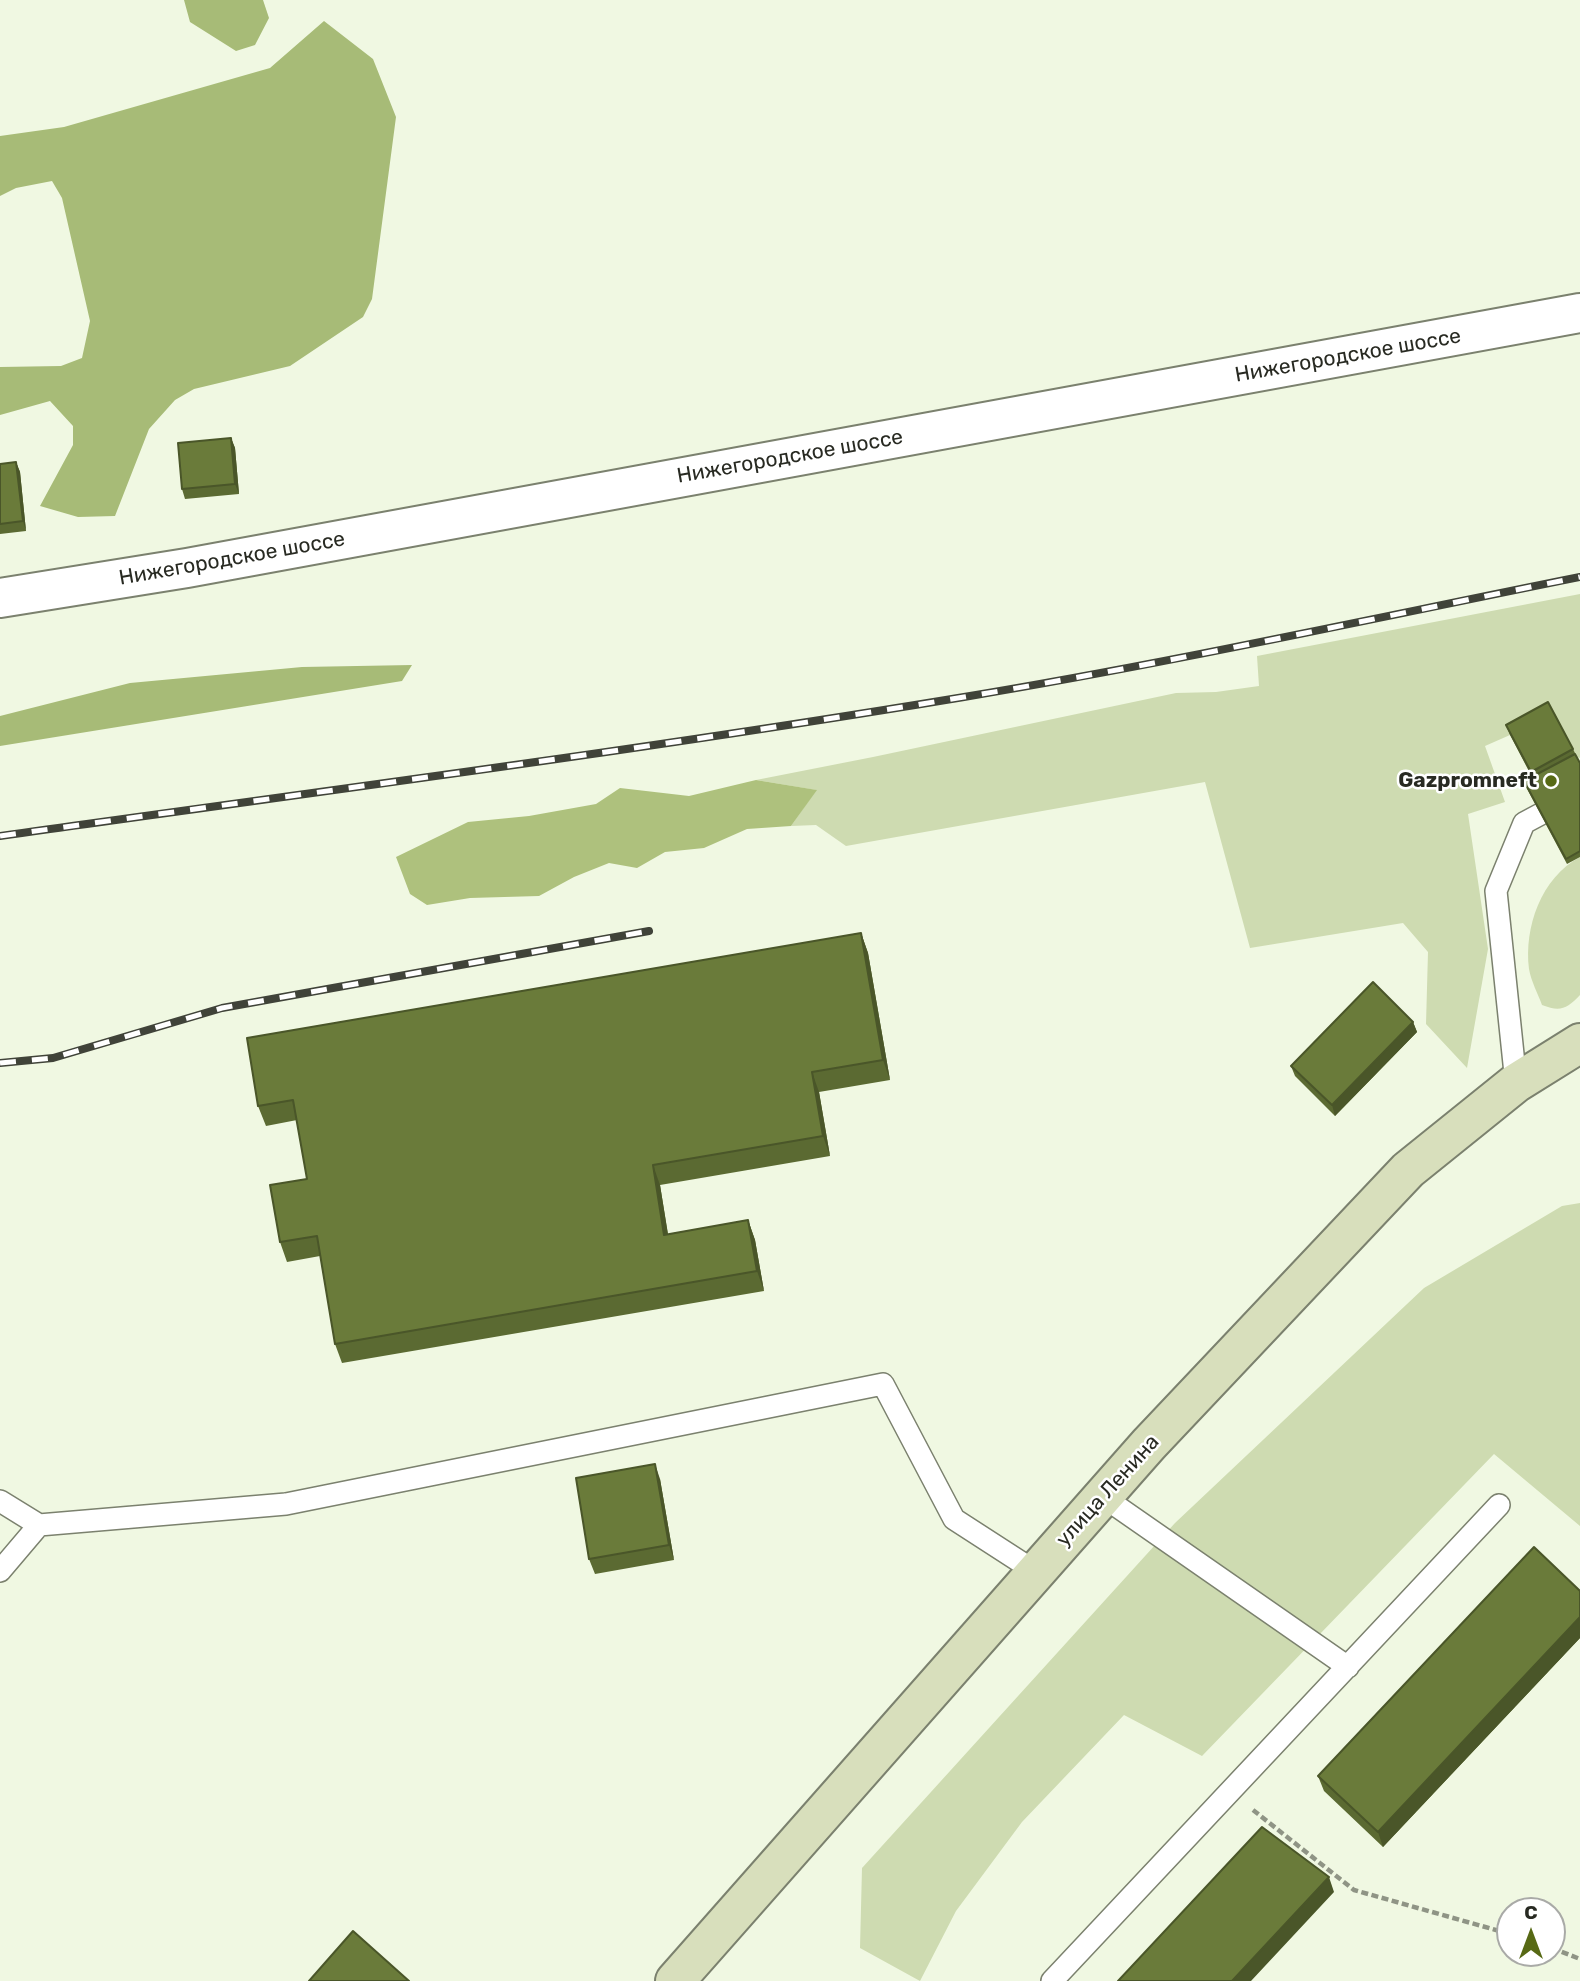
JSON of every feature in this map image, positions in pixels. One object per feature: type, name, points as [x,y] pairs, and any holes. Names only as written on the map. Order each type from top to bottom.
[{"type":"main road","name":"улица Ленина","points":[[675,1981],[1102,1496],[1408,1170],[1516,1083],[1580,1043]]},
{"type":"street","name":"Нижегородское шоссе","points":[[0,598],[228,560],[1580,313]]},
{"type":"lane","points":[[1516,1083],[1496,891],[1524,823],[1580,793]]},
{"type":"lane","points":[[0,1502],[39,1525],[286,1504],[883,1384],[954,1519],[1036,1572]]},
{"type":"lane","points":[[1102,1496],[1348,1667]]},
{"type":"lane","points":[[1052,1981],[1499,1505]]},
{"type":"lane","points":[[0,1571],[39,1525]]},
{"type":"path","points":[[1230,1792],[1354,1891],[1496,1930]]},
{"type":"shaded area","points":[[184,0],[263,0],[269,18],[255,45],[236,51],[190,22]]},
{"type":"shaded area","points":[[324,21],[373,59],[396,117],[372,299],[363,317],[290,366],[194,389],[175,400],[149,429],[115,516],[78,517],[40,506],[73,445],[73,426],[50,401],[0,415],[0,367],[61,366],[82,358],[90,321],[62,198],[52,181],[16,188],[0,196],[0,136],[64,127],[270,68]]},
{"type":"shaded area","points":[[1580,594],[1580,758],[1510,735],[1485,746],[1505,802],[1468,814],[1488,949],[1467,1068],[1426,1024],[1428,952],[1403,923],[1250,948],[1205,782],[846,846],[816,825],[791,826],[816,790],[756,780],[1176,693],[1216,692],[1259,686],[1257,656]]},
{"type":"shaded area","points":[[412,665],[402,681],[0,746],[0,716],[130,683],[302,667]]},
{"type":"shaded area","points":[[756,780],[817,790],[791,826],[747,829],[704,848],[665,852],[637,868],[609,863],[574,877],[539,896],[470,898],[427,905],[410,894],[396,857],[468,822],[529,816],[596,804],[620,788],[689,796]]},
{"type":"shaded area","points":[[1580,857],[1580,995],[1559,1009],[1542,1005],[1529,969],[1529,937],[1545,891],[1566,866]]},
{"type":"shaded area","points":[[1580,1203],[1580,1526],[1494,1454],[1202,1756],[1124,1715],[1022,1822],[956,1911],[920,1981],[860,1948],[862,1868],[1175,1523],[1424,1288],[1562,1206]]},
{"type":"building","points":[[231,438],[235,484],[182,489],[178,443]]},
{"type":"building","points":[[16,462],[23,521],[0,524],[0,464]]},
{"type":"building","points":[[1548,702],[1573,749],[1531,772],[1506,725]]},
{"type":"building","points":[[1575,754],[1580,763],[1580,851],[1566,859],[1524,781]]},
{"type":"building","points":[[861,933],[883,1060],[812,1072],[823,1136],[653,1165],[664,1235],[748,1220],[757,1271],[335,1344],[317,1236],[280,1242],[270,1185],[307,1179],[293,1100],[258,1106],[247,1038]]},
{"type":"building","points":[[1373,982],[1413,1022],[1332,1105],[1291,1066]]},
{"type":"building","points":[[655,1464],[669,1545],[589,1559],[576,1478]]},
{"type":"building","points":[[1534,1547],[1580,1591],[1580,1617],[1378,1832],[1318,1776]]},
{"type":"building","points":[[1262,1827],[1329,1877],[1232,1981],[1118,1981]]},
{"type":"building","points":[[353,1931],[409,1981],[309,1981]]},
{"type":"railway","points":[[0,836],[603,752],[964,697],[1195,655],[1580,577]]},
{"type":"railway","points":[[0,1063],[53,1058],[222,1008],[649,931]]},
{"type":"place","name":"Gazpromneft","points":[[1551,781]]}]
